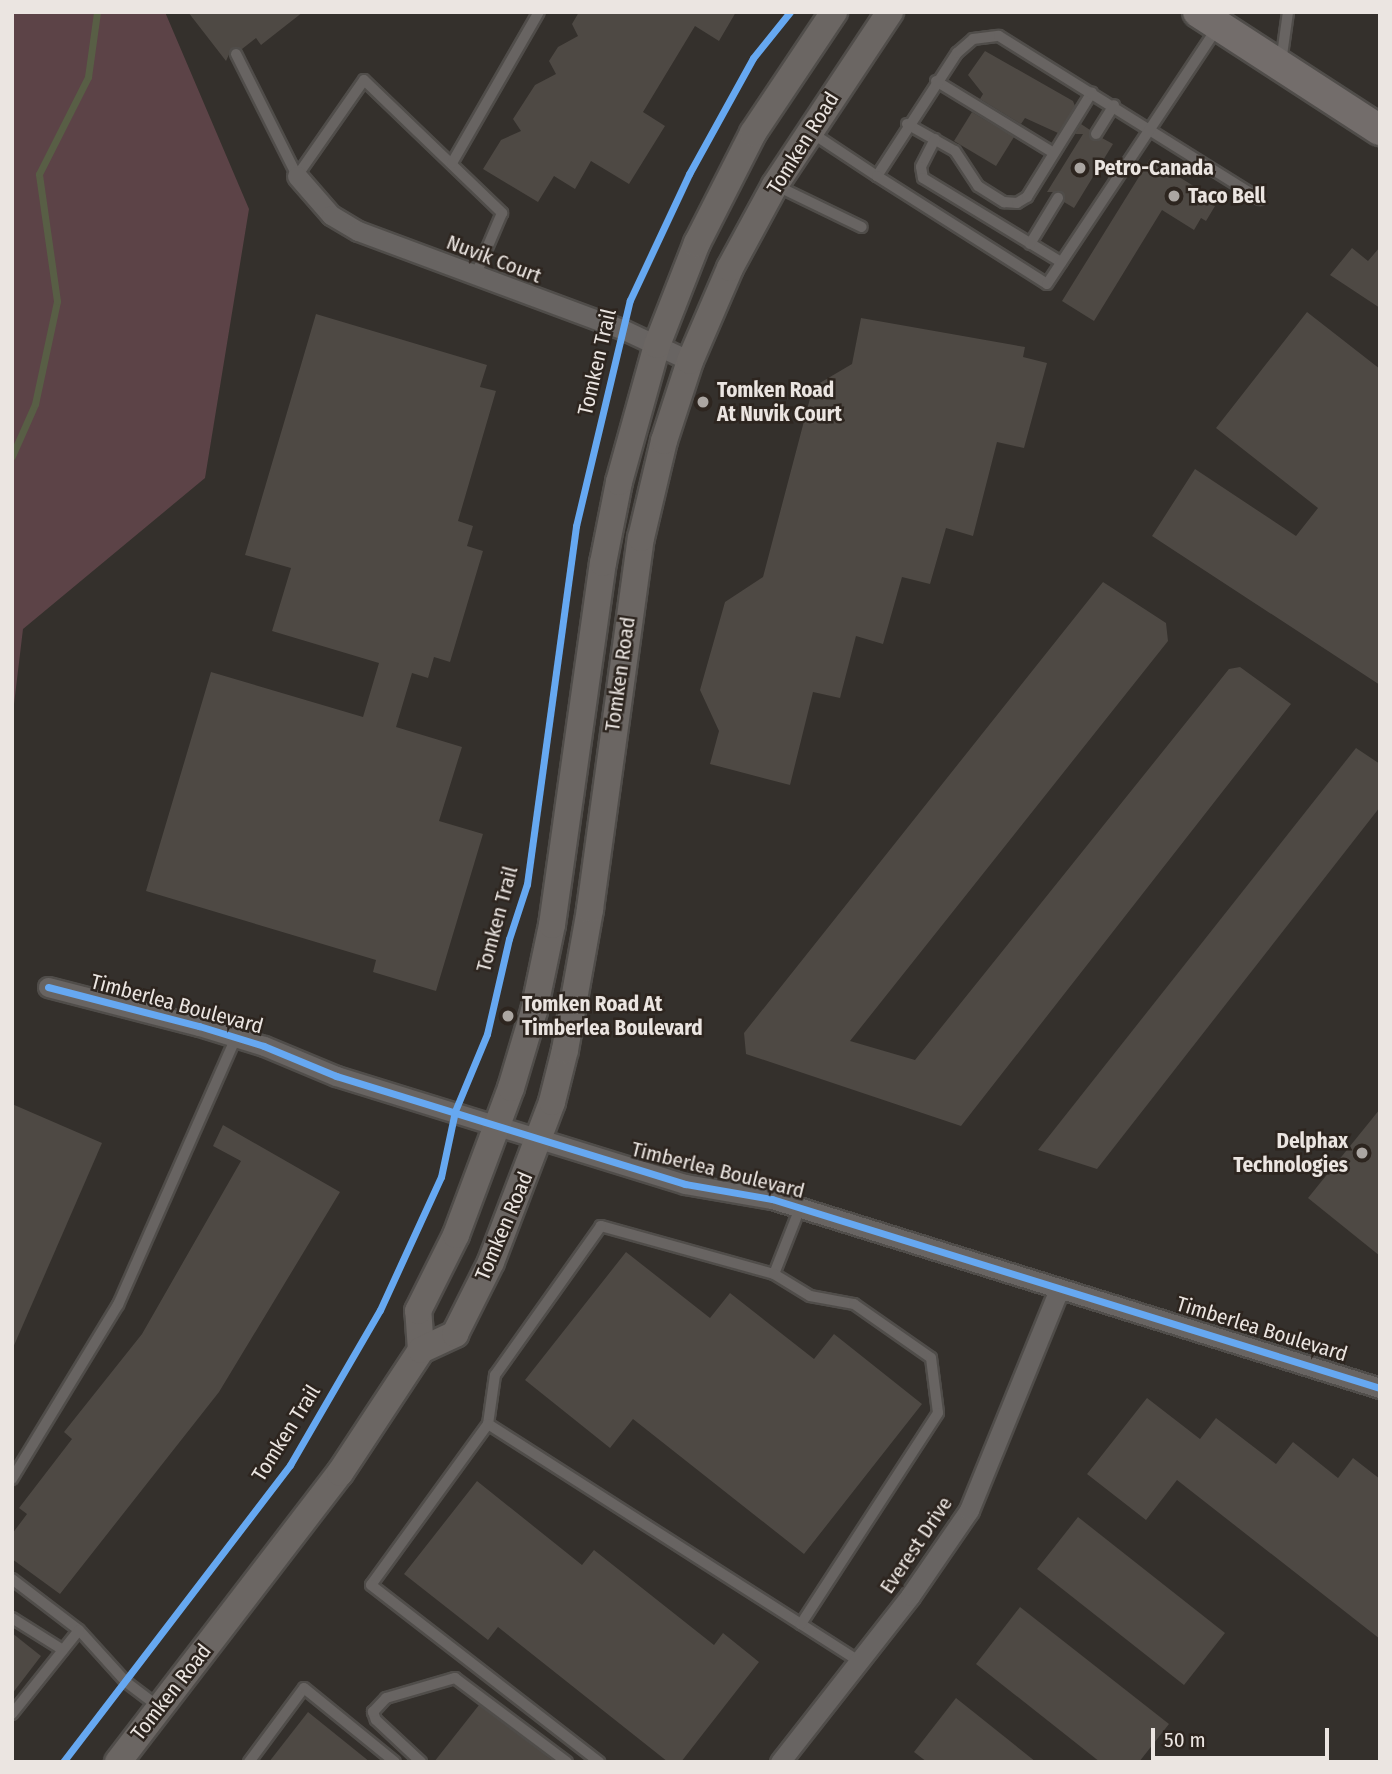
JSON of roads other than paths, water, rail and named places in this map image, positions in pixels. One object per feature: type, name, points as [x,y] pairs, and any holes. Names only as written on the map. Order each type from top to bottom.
[{"type":"main road","name":"Tomken Road","points":[[421,1350],[418,1311],[456,1234],[498,1124],[534,1011],[552,925],[603,563],[619,482],[657,345],[697,243],[732,172],[797,62],[834,12]]},
{"type":"main road","name":"Tomken Road","points":[[117,1762],[340,1473],[421,1350],[455,1334],[491,1262],[552,1101],[575,1001],[640,538],[664,441],[690,361],[730,268],[775,185],[809,131],[889,16]]},
{"type":"main road","points":[[1208,17],[1380,130]]},
{"type":"street","name":"Nuvik Court","points":[[298,176],[331,215],[358,231],[476,274],[657,345],[690,361]]},
{"type":"street","name":"Timberlea Boulevard","points":[[48,987],[236,1037],[336,1076],[685,1184],[800,1208],[1380,1388]]},
{"type":"street","name":"Everest Drive","points":[[780,1762],[859,1661],[969,1510],[1059,1289]]},
{"type":"lane","points":[[452,163],[539,12]]},
{"type":"lane","points":[[1280,66],[1288,12]]},
{"type":"lane","points":[[809,131],[1047,284],[1148,127],[1208,17]]},
{"type":"lane","points":[[877,176],[907,124],[964,45],[992,35],[1005,38],[1260,199]]},
{"type":"lane","points":[[236,54],[298,176],[364,80],[502,213],[476,274]]},
{"type":"lane","points":[[936,82],[1054,153]]},
{"type":"lane","points":[[907,124],[955,150],[978,186],[1008,204],[1027,197],[1092,92]]},
{"type":"lane","points":[[1096,134],[1114,105]]},
{"type":"lane","points":[[935,139],[920,167],[923,178],[1061,262]]},
{"type":"lane","points":[[775,185],[862,227]]},
{"type":"lane","points":[[1030,244],[1058,198]]},
{"type":"lane","points":[[12,1479],[118,1305],[236,1037]]},
{"type":"lane","points":[[774,1274],[800,1208]]},
{"type":"lane","points":[[600,1762],[371,1585],[488,1424],[495,1375],[601,1226],[774,1274],[810,1296],[854,1304],[931,1358],[938,1413],[801,1623]]},
{"type":"lane","points":[[488,1424],[859,1661]]},
{"type":"lane","points":[[12,1579],[79,1630],[126,1682],[160,1707]]},
{"type":"lane","points":[[12,1618],[63,1650]]},
{"type":"lane","points":[[12,1714],[79,1630]]},
{"type":"lane","points":[[421,1762],[376,1720],[373,1712],[386,1698],[450,1678],[484,1698],[567,1762]]},
{"type":"lane","points":[[249,1762],[304,1688],[395,1762]]},
{"type":"waterway","points":[[12,456],[35,404],[57,301],[39,174],[88,77],[97,12]]},
{"type":"place","name":"Petro-Canada","points":[[1080,168]]},
{"type":"place","name":"Taco Bell","points":[[1174,196]]},
{"type":"place","name":"Tomken Road At Nuvik Court","points":[[703,402]]},
{"type":"place","name":"Tomken Road At Timberlea Boulevard","points":[[508,1016]]},
{"type":"place","name":"Delphax Technologies","points":[[1362,1153]]}]
